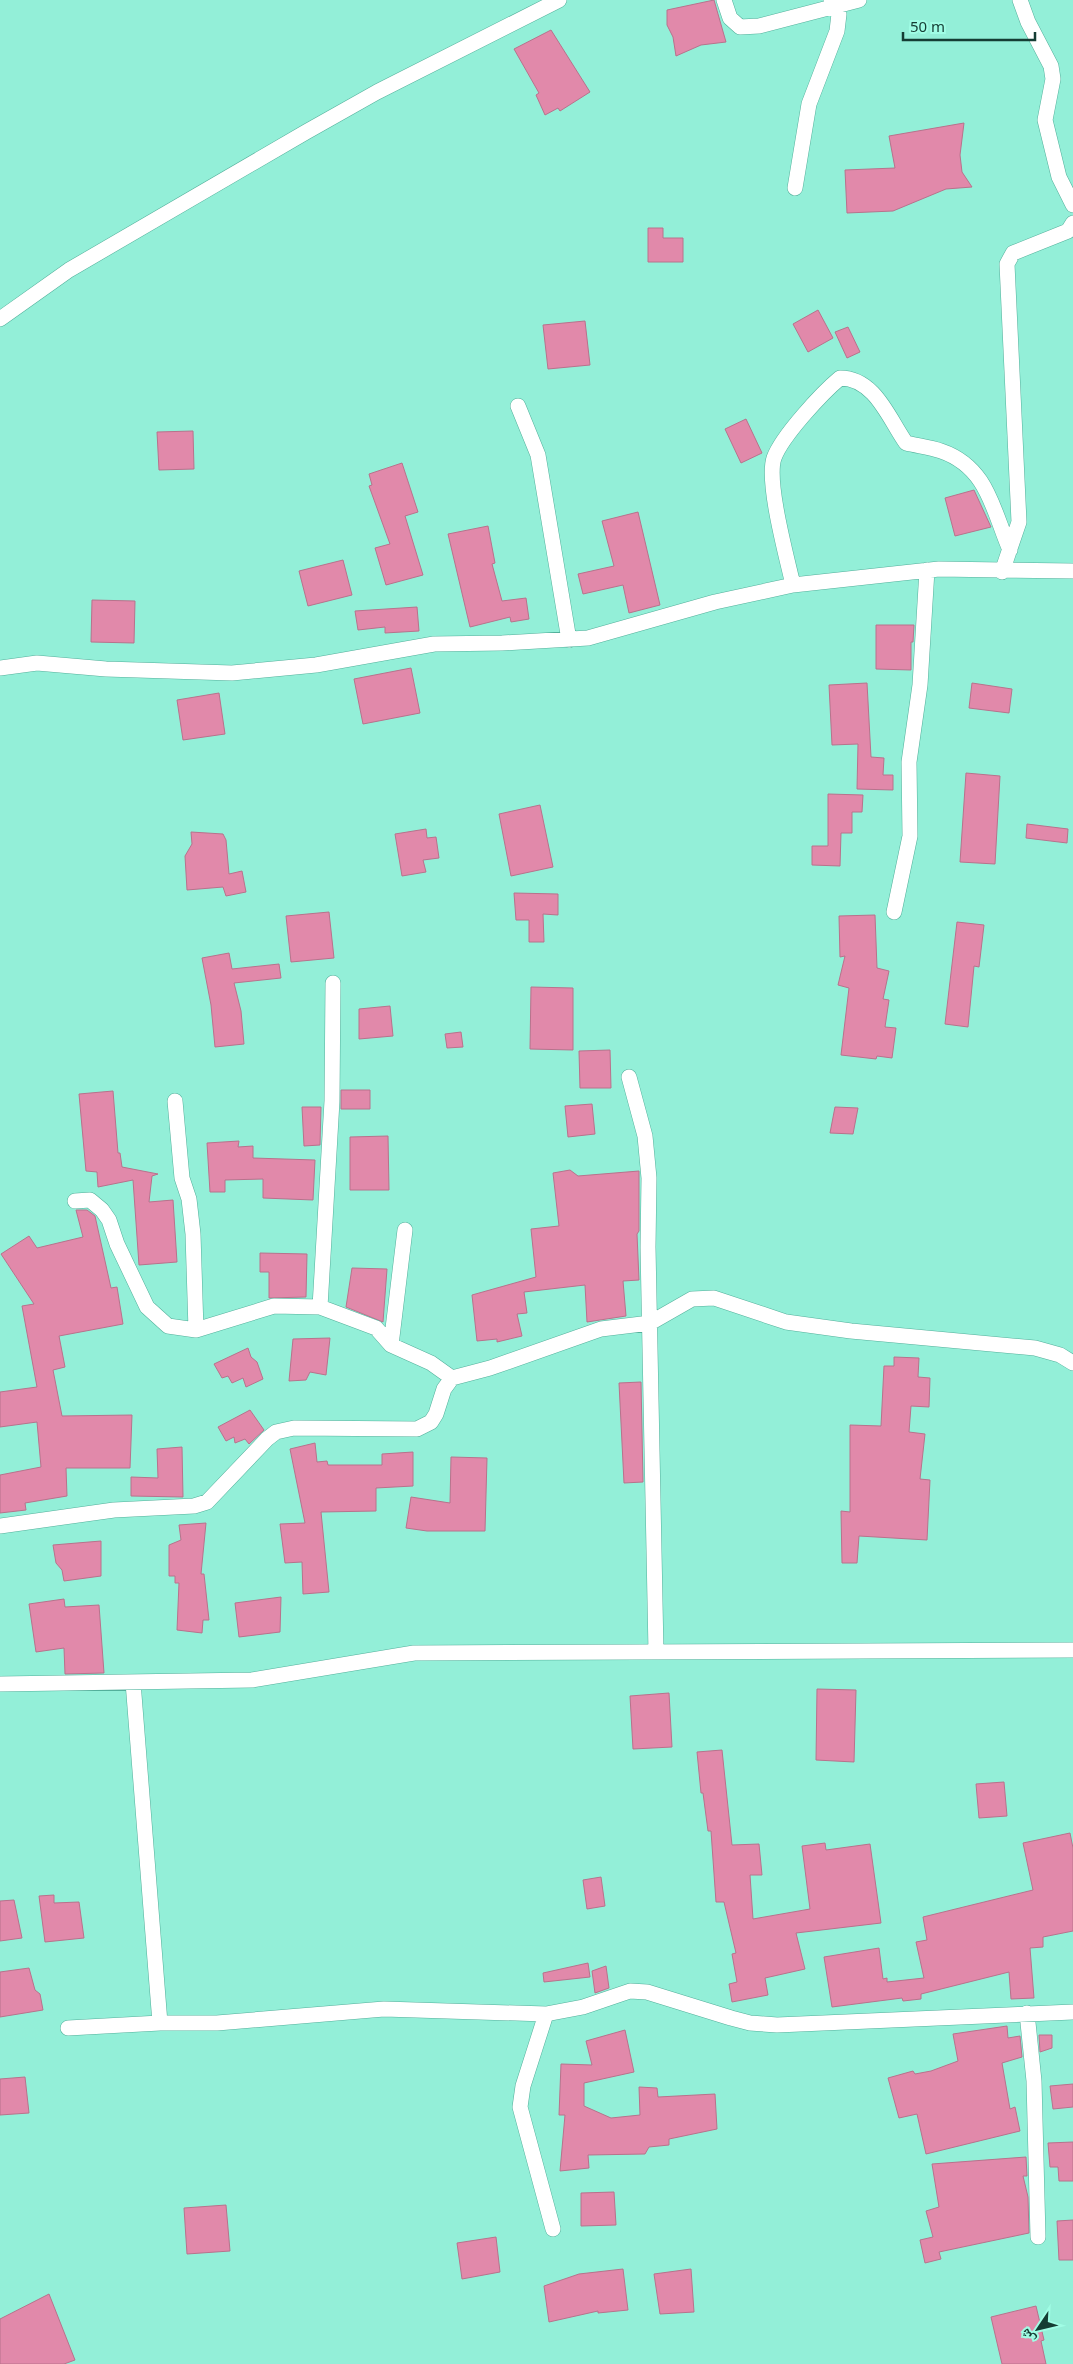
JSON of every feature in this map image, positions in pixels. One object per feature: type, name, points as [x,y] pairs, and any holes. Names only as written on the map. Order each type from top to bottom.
[{"type":"street","points":[[0,319],[69,270],[377,92],[559,0]]},
{"type":"street","points":[[724,0],[730,18],[740,27],[759,26],[832,4],[859,0]]},
{"type":"street","points":[[1020,0],[1051,66],[1053,79],[1045,120],[1059,177],[1073,205]]},
{"type":"street","points":[[795,188],[809,104],[837,31],[839,14],[832,4]]},
{"type":"street","points":[[1002,572],[1018,522],[1019,490],[1008,264],[1013,253],[1068,232],[1073,223]]},
{"type":"street","points":[[793,585],[779,524],[772,472],[775,457],[814,402],[840,378],[848,378],[865,386],[880,401],[906,443],[942,451],[962,463],[979,478],[991,497],[1010,550]]},
{"type":"street","points":[[518,406],[538,456],[569,640]]},
{"type":"street","points":[[0,668],[37,663],[106,669],[232,673],[316,665],[434,644],[588,638],[715,602],[793,585],[928,570],[1073,571]]},
{"type":"street","points":[[894,912],[910,836],[909,762],[920,685],[928,570]]},
{"type":"street","points":[[320,1307],[332,1101],[333,983]]},
{"type":"street","points":[[629,1077],[645,1136],[649,1178],[656,1652]]},
{"type":"street","points":[[175,1101],[182,1178],[189,1199],[193,1234],[196,1330]]},
{"type":"street","points":[[75,1201],[90,1200],[102,1210],[147,1306],[168,1326],[196,1330],[274,1306],[320,1307],[376,1328],[391,1345],[431,1363],[452,1378]]},
{"type":"street","points":[[391,1345],[405,1230]]},
{"type":"street","points":[[0,1526],[114,1510],[194,1506],[207,1502],[276,1432],[294,1428],[417,1429],[431,1422],[444,1389],[452,1378],[490,1368],[601,1329],[650,1323],[692,1299],[714,1298],[786,1322],[851,1331],[1034,1348],[1060,1355],[1073,1362]]},
{"type":"street","points":[[0,1684],[252,1680],[414,1653],[1073,1650]]},
{"type":"street","points":[[133,1682],[160,2023]]},
{"type":"street","points":[[68,2028],[160,2023],[217,2023],[384,2009],[546,2014],[583,2007],[630,1992],[646,1992],[750,2023],[777,2024],[940,2019],[1073,2012]]},
{"type":"street","points":[[1027,2013],[1034,2081],[1038,2237]]},
{"type":"street","points":[[546,2014],[523,2086],[520,2107],[553,2228]]},
{"type":"building","points":[[714,0],[726,42],[701,45],[676,56],[673,37],[667,25],[667,10]]},
{"type":"building","points":[[551,30],[590,92],[560,111],[558,108],[545,115],[536,95],[539,93],[514,49]]},
{"type":"building","points":[[964,123],[960,155],[962,172],[972,187],[946,189],[893,211],[847,213],[845,170],[895,168],[889,136]]},
{"type":"building","points":[[648,228],[663,228],[663,238],[683,238],[683,262],[648,262]]},
{"type":"building","points":[[818,310],[833,338],[808,352],[793,324]]},
{"type":"building","points":[[585,321],[590,365],[548,369],[543,325]]},
{"type":"building","points":[[848,327],[860,352],[847,358],[835,332]]},
{"type":"building","points":[[746,419],[762,453],[741,463],[725,429]]},
{"type":"building","points":[[193,431],[194,469],[159,470],[157,432]]},
{"type":"building","points":[[402,463],[418,512],[405,516],[423,575],[386,585],[375,548],[390,544],[369,486],[372,485],[369,474]]},
{"type":"building","points":[[974,490],[991,527],[955,536],[945,498]]},
{"type":"building","points":[[638,512],[660,605],[629,613],[623,585],[583,594],[578,574],[614,566],[602,521]]},
{"type":"building","points":[[488,526],[495,563],[492,564],[502,601],[526,598],[529,619],[511,622],[510,617],[470,627],[448,534]]},
{"type":"building","points":[[343,560],[352,595],[308,606],[299,571]]},
{"type":"building","points":[[92,600],[135,601],[134,643],[91,642]]},
{"type":"building","points":[[417,607],[419,631],[385,633],[385,627],[358,630],[355,611]]},
{"type":"building","points":[[876,625],[914,625],[913,642],[911,642],[911,670],[876,669]]},
{"type":"building","points":[[411,668],[420,713],[363,724],[354,679]]},
{"type":"building","points":[[867,683],[871,757],[884,758],[883,775],[893,775],[893,790],[857,789],[858,744],[832,745],[829,685]]},
{"type":"building","points":[[972,683],[1012,689],[1009,713],[969,708]]},
{"type":"building","points":[[219,693],[225,734],[183,740],[177,700]]},
{"type":"building","points":[[966,773],[1000,776],[995,864],[960,862]]},
{"type":"building","points":[[828,794],[863,795],[862,812],[852,812],[852,833],[841,833],[840,866],[812,865],[812,846],[828,846]]},
{"type":"building","points":[[540,805],[553,867],[511,876],[499,814]]},
{"type":"building","points":[[1027,824],[1068,829],[1067,843],[1026,838]]},
{"type":"building","points":[[426,829],[427,838],[436,837],[439,858],[423,860],[426,872],[402,876],[395,834]]},
{"type":"building","points":[[191,832],[223,834],[226,840],[229,874],[242,871],[246,892],[226,896],[223,887],[187,890],[185,856],[192,844]]},
{"type":"building","points":[[514,893],[558,894],[558,915],[543,914],[544,942],[529,942],[529,920],[516,920]]},
{"type":"building","points":[[329,912],[334,958],[291,962],[286,916]]},
{"type":"building","points":[[875,915],[877,968],[889,971],[883,999],[889,1000],[885,1027],[896,1028],[892,1058],[877,1056],[876,1059],[841,1055],[849,988],[838,985],[845,956],[840,957],[839,916]]},
{"type":"building","points":[[957,922],[984,925],[979,967],[974,966],[968,1027],[945,1024]]},
{"type":"building","points":[[229,953],[232,969],[279,964],[281,978],[234,983],[241,1011],[244,1044],[215,1047],[211,1005],[202,958]]},
{"type":"building","points":[[531,987],[573,988],[573,1050],[530,1049]]},
{"type":"building","points":[[390,1006],[393,1036],[359,1039],[359,1009]]},
{"type":"building","points":[[461,1032],[463,1047],[447,1048],[445,1034]]},
{"type":"building","points":[[610,1050],[611,1088],[580,1088],[579,1051]]},
{"type":"building","points":[[341,1090],[370,1090],[370,1109],[341,1109]]},
{"type":"building","points":[[113,1091],[118,1153],[120,1153],[122,1167],[158,1174],[152,1176],[149,1202],[173,1200],[177,1262],[139,1265],[133,1180],[98,1187],[97,1172],[86,1171],[79,1094]]},
{"type":"building","points":[[592,1104],[595,1134],[568,1137],[565,1106]]},
{"type":"building","points":[[302,1107],[321,1107],[320,1145],[304,1146]]},
{"type":"building","points":[[835,1107],[858,1108],[853,1134],[830,1133]]},
{"type":"building","points":[[388,1136],[389,1190],[350,1190],[350,1137]]},
{"type":"building","points":[[239,1141],[238,1147],[253,1146],[253,1158],[315,1160],[313,1200],[263,1198],[263,1179],[225,1180],[225,1192],[210,1192],[207,1143]]},
{"type":"building","points":[[570,1170],[578,1176],[639,1171],[639,1231],[637,1234],[639,1280],[623,1281],[626,1316],[587,1322],[585,1285],[524,1292],[527,1313],[517,1314],[522,1336],[497,1342],[497,1339],[477,1341],[472,1295],[536,1277],[531,1229],[559,1226],[553,1173]]},
{"type":"building","points":[[76,1210],[87,1210],[95,1216],[111,1288],[117,1287],[123,1324],[59,1336],[65,1367],[53,1370],[62,1416],[132,1415],[130,1468],[66,1468],[67,1496],[25,1503],[26,1510],[0,1513],[0,1475],[41,1467],[37,1422],[0,1427],[0,1392],[37,1387],[22,1306],[34,1304],[1,1254],[29,1236],[37,1248],[83,1237]]},
{"type":"building","points":[[260,1253],[307,1254],[306,1297],[269,1298],[269,1272],[260,1272]]},
{"type":"building","points":[[352,1268],[387,1269],[383,1322],[346,1307]]},
{"type":"building","points":[[330,1338],[326,1375],[310,1372],[306,1380],[289,1381],[293,1339]]},
{"type":"building","points":[[248,1348],[251,1357],[257,1362],[263,1379],[246,1387],[243,1378],[232,1383],[228,1376],[222,1378],[214,1364]]},
{"type":"building","points":[[894,1357],[919,1358],[918,1377],[930,1378],[929,1407],[911,1406],[909,1432],[925,1434],[920,1479],[930,1480],[927,1540],[859,1536],[857,1563],[842,1563],[841,1511],[850,1512],[850,1425],[881,1426],[884,1366],[894,1366]]},
{"type":"building","points":[[641,1382],[643,1482],[624,1483],[619,1383]]},
{"type":"building","points":[[250,1410],[264,1430],[249,1444],[245,1439],[235,1443],[234,1437],[226,1441],[218,1427]]},
{"type":"building","points":[[315,1443],[317,1462],[327,1461],[328,1465],[382,1465],[382,1454],[413,1452],[413,1486],[376,1488],[376,1511],[321,1512],[329,1592],[303,1594],[302,1562],[285,1563],[280,1524],[305,1523],[290,1449]]},
{"type":"building","points":[[182,1447],[183,1497],[131,1496],[131,1477],[158,1478],[157,1449]]},
{"type":"building","points":[[451,1457],[487,1458],[485,1531],[427,1531],[406,1528],[411,1497],[450,1503]]},
{"type":"building","points":[[206,1523],[201,1574],[204,1574],[209,1620],[203,1620],[202,1633],[177,1630],[179,1583],[175,1583],[175,1576],[169,1576],[169,1545],[181,1540],[179,1525]]},
{"type":"building","points":[[101,1541],[101,1576],[64,1581],[62,1570],[56,1563],[53,1545]]},
{"type":"building","points":[[281,1597],[280,1632],[239,1637],[235,1603]]},
{"type":"building","points":[[64,1599],[65,1607],[99,1605],[104,1673],[65,1674],[64,1648],[36,1652],[29,1604]]},
{"type":"building","points":[[817,1689],[856,1690],[854,1762],[816,1760]]},
{"type":"building","points":[[669,1693],[672,1747],[633,1749],[630,1696]]},
{"type":"building","points":[[722,1750],[732,1845],[759,1844],[762,1875],[750,1875],[753,1919],[810,1909],[802,1846],[825,1843],[826,1850],[870,1844],[881,1923],[796,1933],[805,1969],[765,1978],[768,1995],[732,2002],[729,1984],[737,1982],[732,1954],[736,1953],[724,1902],[716,1902],[711,1831],[708,1831],[703,1793],[701,1793],[697,1752]]},
{"type":"building","points":[[1004,1782],[1007,1816],[979,1818],[976,1784]]},
{"type":"building","points":[[1070,1833],[1073,1848],[1073,1931],[1043,1937],[1043,1947],[1030,1948],[1034,1998],[1011,1999],[1009,1972],[921,1994],[921,1999],[903,2001],[902,1998],[832,2007],[824,1957],[879,1948],[883,1979],[887,1978],[887,1982],[924,1978],[916,1942],[927,1940],[923,1917],[1033,1890],[1023,1843]]},
{"type":"building","points":[[601,1877],[605,1906],[587,1909],[583,1880]]},
{"type":"building","points":[[54,1895],[54,1903],[79,1902],[84,1938],[45,1942],[39,1896]]},
{"type":"building","points":[[14,1900],[22,1938],[0,1941],[0,1901]]},
{"type":"building","points":[[588,1963],[590,1977],[544,1982],[543,1973]]},
{"type":"building","points":[[606,1966],[609,1988],[595,1993],[592,1971]]},
{"type":"building","points":[[29,1968],[35,1990],[40,1994],[43,2010],[0,2017],[0,1972]]},
{"type":"building","points":[[1007,2026],[1008,2038],[1020,2036],[1022,2057],[1002,2063],[1010,2109],[1015,2107],[1020,2131],[926,2154],[917,2114],[899,2118],[888,2078],[913,2071],[915,2074],[931,2071],[958,2061],[953,2034]]},
{"type":"building","points":[[625,2030],[634,2072],[584,2083],[584,2106],[611,2118],[640,2115],[639,2087],[657,2088],[658,2097],[715,2094],[717,2129],[669,2139],[669,2145],[649,2147],[645,2154],[588,2155],[589,2168],[560,2171],[565,2115],[559,2115],[561,2064],[592,2065],[586,2041]]},
{"type":"building","points":[[1039,2035],[1052,2035],[1052,2048],[1040,2052]]},
{"type":"building","points":[[25,2077],[29,2113],[0,2115],[0,2079]]},
{"type":"building","points":[[1073,2084],[1073,2107],[1053,2109],[1050,2086]]},
{"type":"building","points":[[1073,2142],[1073,2181],[1059,2181],[1058,2167],[1050,2167],[1048,2143]]},
{"type":"building","points":[[1026,2157],[1027,2176],[1023,2176],[1028,2197],[1029,2233],[939,2252],[941,2259],[925,2263],[920,2240],[933,2237],[926,2211],[939,2207],[932,2164]]},
{"type":"building","points":[[614,2192],[616,2225],[581,2226],[581,2193]]},
{"type":"building","points":[[226,2205],[230,2251],[187,2254],[184,2208]]},
{"type":"building","points":[[1073,2220],[1073,2260],[1059,2260],[1057,2221]]},
{"type":"building","points":[[496,2237],[500,2272],[462,2279],[457,2243]]},
{"type":"building","points":[[623,2269],[628,2310],[598,2313],[598,2311],[549,2322],[544,2286],[579,2274]]},
{"type":"building","points":[[691,2269],[694,2312],[660,2314],[654,2274]]},
{"type":"building","points":[[49,2294],[75,2360],[64,2364],[0,2364],[0,2319]]},
{"type":"building","points":[[1036,2306],[1044,2340],[1041,2341],[1046,2364],[1002,2364],[991,2317]]}]
